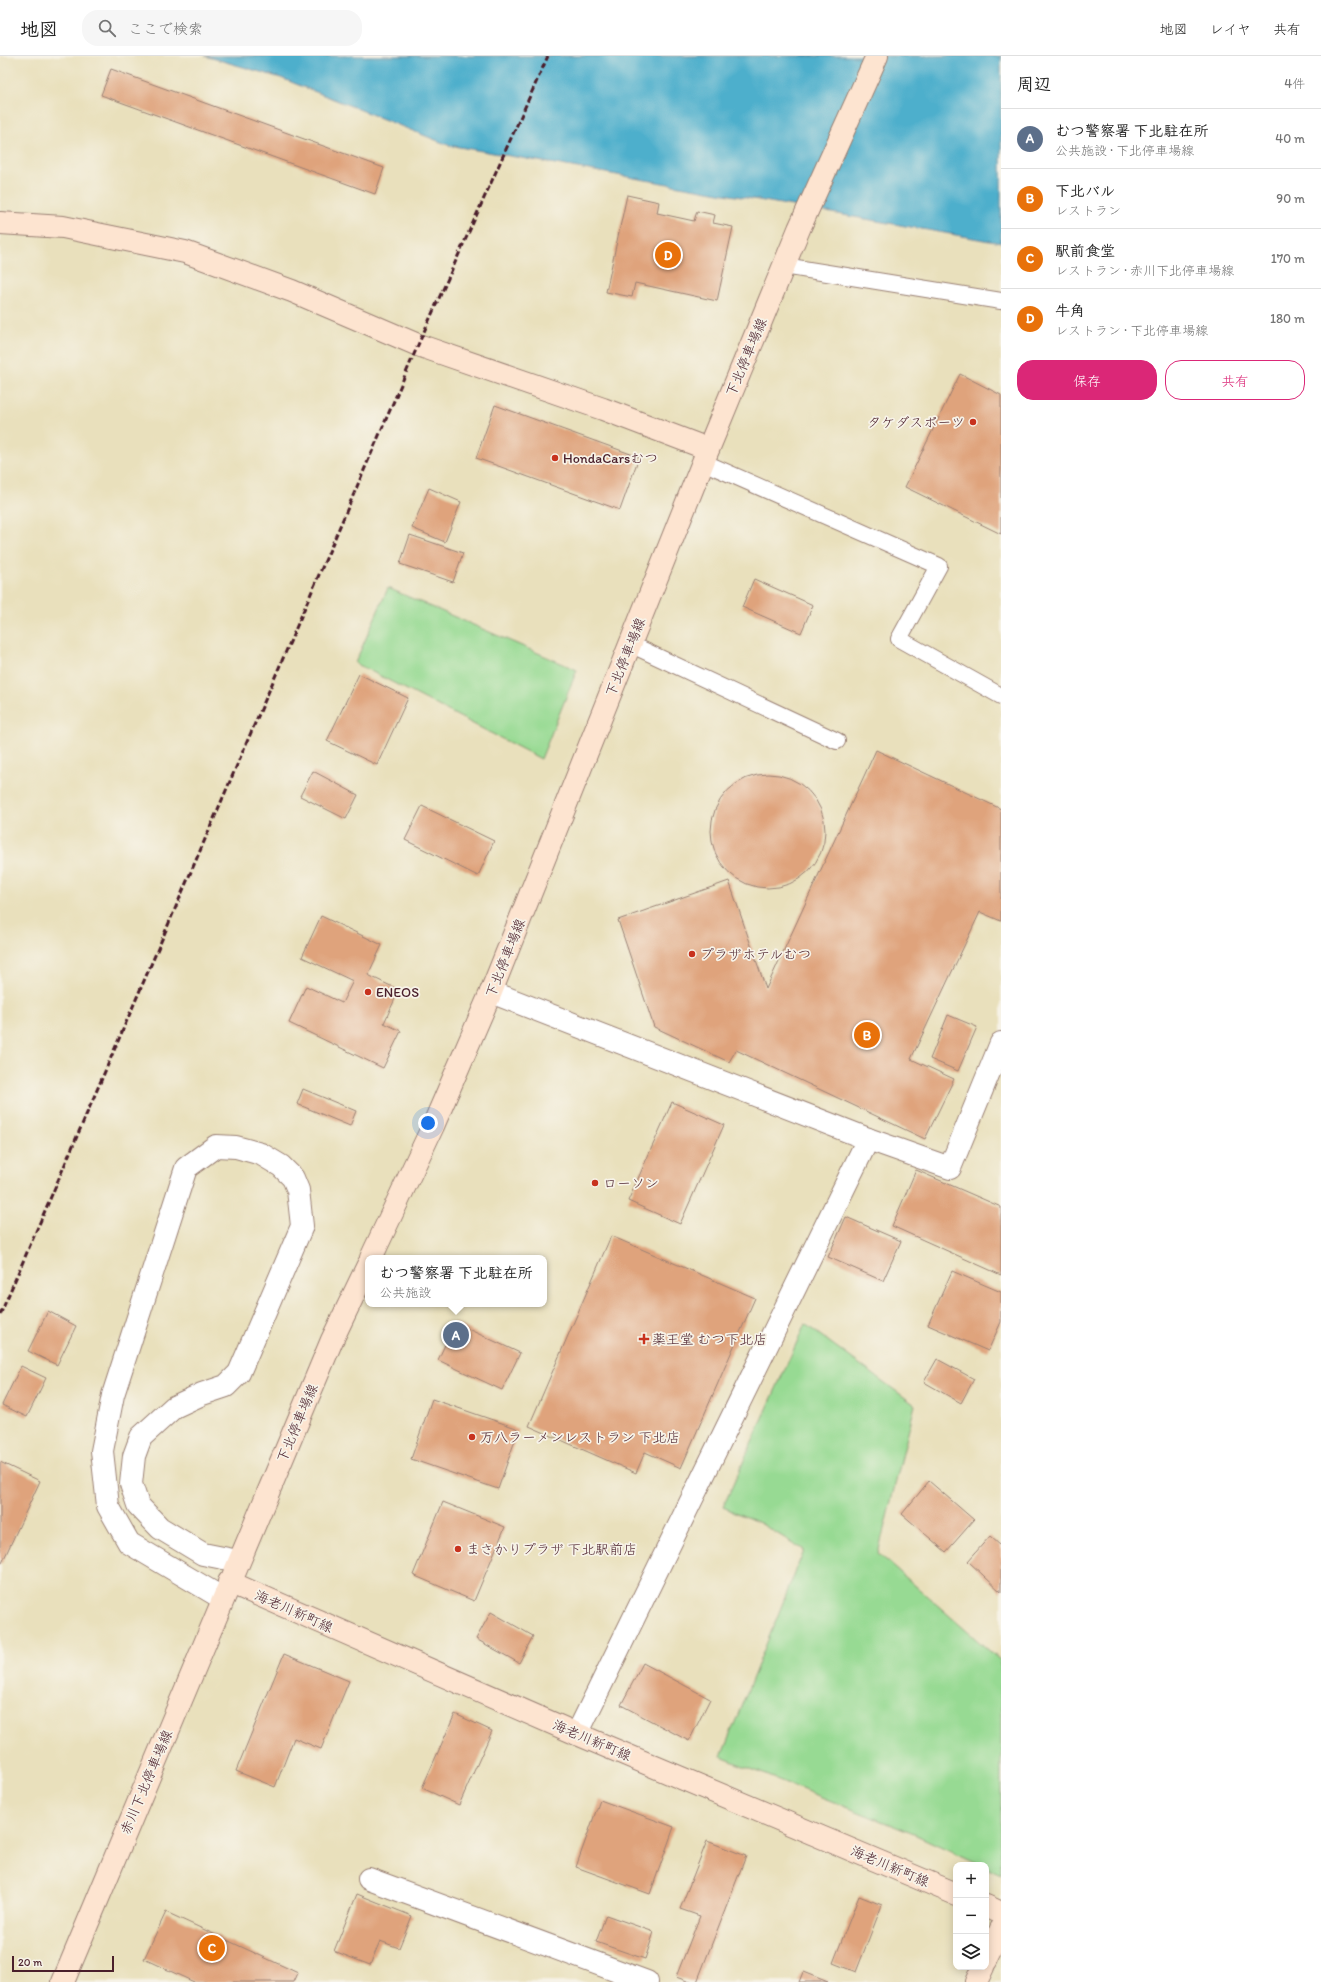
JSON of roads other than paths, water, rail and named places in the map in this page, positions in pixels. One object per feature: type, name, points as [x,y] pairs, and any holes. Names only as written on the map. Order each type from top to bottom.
[{"type":"main road","name":"下北停車場線","points":[[372,1255],[433,1126],[492,992],[705,455],[799,230],[878,56]]},
{"type":"main road","points":[[0,223],[63,227],[185,252],[292,291],[418,345],[603,409],[705,455]]},
{"type":"main road","name":"下北停車場線","points":[[226,1590],[332,1340],[365,1271]]},
{"type":"main road","name":"海老川新町線","points":[[226,1590],[577,1734],[953,1893]]},
{"type":"main road","name":"赤川下北停車場線","points":[[63,1982],[226,1590]]},
{"type":"main road","points":[[989,1907],[1001,1913]]},
{"type":"main road","points":[[989,1955],[1001,1929]]},
{"type":"main road","points":[[976,1982],[982,1970]]},
{"type":"street","points":[[492,992],[868,1139],[950,1168],[1001,1043]]},
{"type":"street","points":[[577,1734],[868,1139]]},
{"type":"street","points":[[226,1590],[129,1544],[108,1506],[102,1451],[113,1395],[186,1168],[216,1146],[236,1147],[260,1154],[281,1166],[293,1178],[298,1190],[302,1226],[239,1373],[226,1386],[202,1394],[174,1407],[141,1437],[134,1456],[131,1484],[138,1505],[160,1528],[203,1554],[238,1561]]},
{"type":"street","points":[[369,1879],[647,1982]]},
{"type":"lane","points":[[784,266],[1001,301]]},
{"type":"lane","points":[[705,455],[939,566],[899,639],[1001,696]]},
{"type":"lane","points":[[630,644],[837,741]]},
{"type":"water","points":[[205,56],[1001,56],[1001,243],[448,145],[281,78]]},
{"type":"railway","points":[[0,1315],[418,345],[548,56]]},
{"type":"place","name":"牛角","points":[[668,255]]},
{"type":"place","name":"タケダスポーツ","points":[[973,422]]},
{"type":"place","name":"HondaCarsむつ","points":[[555,458]]},
{"type":"place","name":"プラザホテルむつ","points":[[692,954]]},
{"type":"place","name":"ENEOS","points":[[368,992]]},
{"type":"place","name":"下北バル","points":[[867,1035]]},
{"type":"place","name":"ローソン","points":[[595,1183]]},
{"type":"place","name":"むつ警察署 下北駐在所","points":[[456,1335]]},
{"type":"place","name":"薬王堂 むつ下北店","points":[[644,1339]]},
{"type":"place","name":"万八ラーメンレストラン 下北店","points":[[472,1437]]},
{"type":"place","name":"まさかりプラザ 下北駅前店","points":[[458,1549]]},
{"type":"place","name":"駅前食堂","points":[[212,1948]]}]
